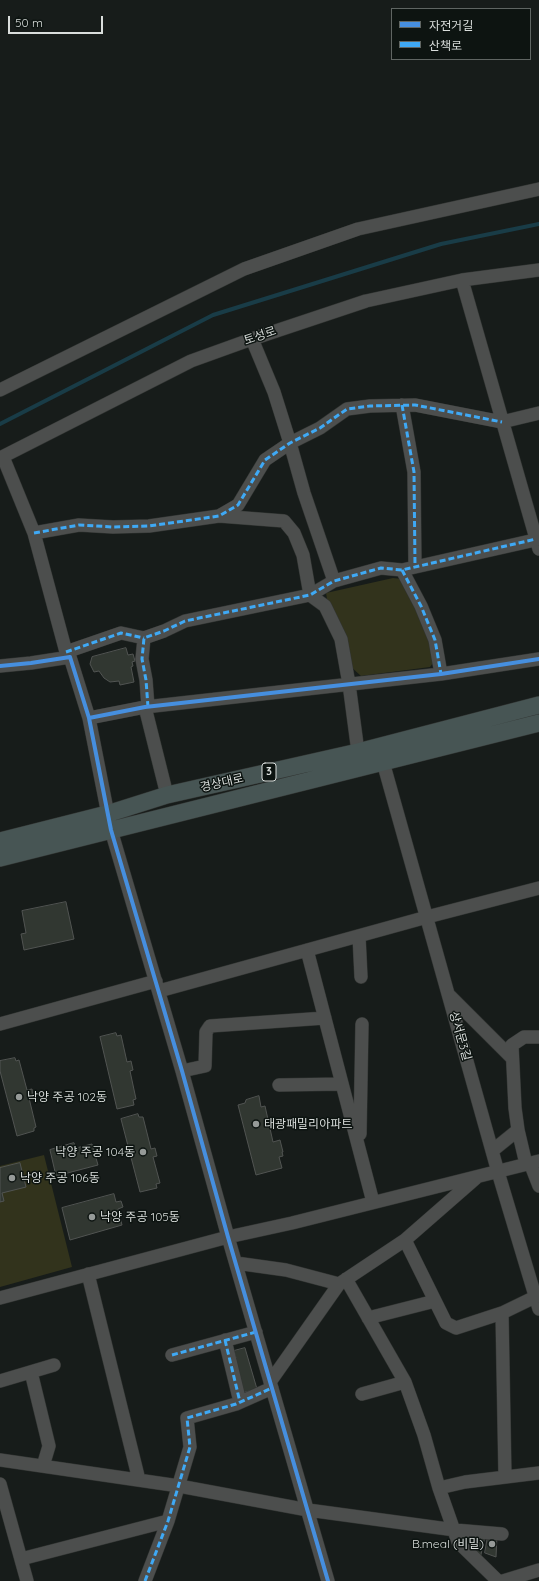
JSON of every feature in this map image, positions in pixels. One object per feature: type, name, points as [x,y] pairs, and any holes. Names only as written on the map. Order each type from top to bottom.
[{"type":"main road","name":"경상대로","points":[[0,858],[109,822],[167,795],[358,752],[539,705]]},
{"type":"main road","name":"경상대로","points":[[0,841],[109,822],[383,762],[539,723]]},
{"type":"street","points":[[0,390],[244,269],[358,229],[539,189]]},
{"type":"street","name":"토성로","points":[[2,458],[185,364],[252,338],[366,301],[462,280],[539,270]]},
{"type":"street","points":[[0,666],[31,663],[68,654],[121,633],[144,638],[164,632],[185,621],[310,595],[334,581],[381,568],[408,568],[538,542],[462,280]]},
{"type":"street","points":[[252,338],[274,392],[304,493],[334,581]]},
{"type":"street","points":[[402,405],[414,472],[408,568],[435,640],[441,674]]},
{"type":"street","points":[[219,516],[238,505],[265,460],[290,443],[320,428],[347,409],[370,406],[415,405],[502,422],[539,413]]},
{"type":"street","points":[[2,458],[34,533],[68,654],[89,718],[109,822],[328,1581]]},
{"type":"street","points":[[34,533],[79,525],[113,527],[149,526],[219,516],[284,521],[294,533],[303,555],[310,595],[325,606],[341,638],[358,752]]},
{"type":"street","points":[[144,638],[142,660],[146,680],[147,707],[167,795]]},
{"type":"street","points":[[89,718],[147,707],[441,674],[539,659]]},
{"type":"street","name":"상서문3길","points":[[383,762],[498,1172],[538,1303]]},
{"type":"street","points":[[0,1024],[307,950],[539,888]]},
{"type":"street","points":[[359,936],[361,977]]},
{"type":"street","points":[[307,950],[373,1202]]},
{"type":"street","points":[[449,996],[512,1057]]},
{"type":"street","points":[[182,1071],[205,1066],[206,1032],[210,1026],[325,1018]]},
{"type":"street","points":[[360,1152],[362,1024]]},
{"type":"street","points":[[539,1037],[524,1037],[512,1045],[515,1108],[518,1130],[539,1184]]},
{"type":"street","points":[[279,1085],[342,1084]]},
{"type":"street","points":[[492,1151],[518,1130]]},
{"type":"street","points":[[0,1298],[228,1237],[532,1163]]},
{"type":"street","points":[[145,1581],[168,1521],[190,1447],[187,1418],[240,1402],[271,1385],[342,1282],[405,1240],[477,1177]]},
{"type":"street","points":[[405,1240],[446,1323],[456,1328],[538,1303]]},
{"type":"street","points":[[236,1263],[286,1270],[342,1282],[368,1318],[405,1382],[424,1435],[439,1488],[458,1542],[498,1581]]},
{"type":"street","points":[[88,1274],[139,1480]]},
{"type":"street","points":[[368,1318],[435,1301]]},
{"type":"street","points":[[502,1313],[505,1477]]},
{"type":"street","points":[[172,1355],[256,1332]]},
{"type":"street","points":[[225,1340],[240,1402]]},
{"type":"street","points":[[0,1381],[54,1365]]},
{"type":"street","points":[[31,1372],[49,1446],[43,1466]]},
{"type":"street","points":[[362,1394],[405,1382]]},
{"type":"street","points":[[0,1460],[179,1486],[308,1510],[455,1530],[502,1534]]},
{"type":"street","points":[[439,1488],[465,1482],[539,1473]]},
{"type":"street","points":[[0,1484],[27,1581]]},
{"type":"street","points":[[21,1560],[168,1521]]},
{"type":"street","points":[[503,1581],[539,1570]]},
{"type":"green space","points":[[393,578],[402,579],[419,611],[436,659],[430,667],[361,676],[349,665],[328,605],[326,593]]},
{"type":"green space","points":[[44,1155],[72,1267],[0,1287],[0,1166]]},
{"type":"building","points":[[126,648],[128,655],[133,654],[135,661],[132,662],[133,666],[131,667],[134,682],[120,685],[119,681],[110,682],[104,678],[99,671],[94,672],[90,664],[92,657]]},
{"type":"building","points":[[66,902],[74,939],[24,950],[21,934],[26,933],[22,911]]},
{"type":"building","points":[[116,1033],[117,1036],[121,1035],[127,1062],[131,1061],[133,1070],[130,1071],[136,1099],[133,1100],[134,1105],[117,1109],[100,1037]]},
{"type":"building","name":"낙양 주공 102동","points":[[15,1058],[16,1061],[19,1060],[27,1090],[32,1089],[33,1097],[29,1098],[36,1127],[34,1128],[34,1131],[17,1136],[0,1071],[0,1061]]},
{"type":"building","name":"태광패밀리아파트","points":[[259,1096],[261,1107],[265,1106],[273,1142],[280,1140],[283,1156],[279,1157],[282,1168],[256,1175],[238,1105],[245,1103],[246,1100]]},
{"type":"building","name":"낙양 주공 104동","points":[[138,1114],[139,1117],[143,1117],[151,1149],[155,1148],[157,1156],[153,1157],[160,1183],[156,1184],[157,1188],[140,1192],[121,1119]]},
{"type":"building","points":[[74,1143],[76,1148],[92,1144],[98,1165],[56,1176],[50,1150]]},
{"type":"building","name":"낙양 주공 106동","points":[[20,1163],[26,1187],[2,1193],[4,1201],[0,1202],[0,1168]]},
{"type":"building","name":"낙양 주공 105동","points":[[114,1194],[116,1202],[121,1201],[123,1207],[118,1209],[122,1225],[70,1240],[62,1208]]},
{"type":"building","points":[[245,1348],[257,1389],[242,1393],[233,1359],[236,1358],[234,1351]]},
{"type":"building","points":[[461,1535],[485,1536],[480,1559]]},
{"type":"building","name":"B.meal (비밀)","points":[[488,1536],[497,1536],[496,1557],[485,1553]]},
{"type":"waterway","points":[[0,424],[213,315],[441,244],[539,224]]},
{"type":"marked path","points":[[402,405],[414,472],[415,566]]},
{"type":"marked path","points":[[34,533],[79,525],[113,527],[149,526],[219,516],[238,505],[265,460],[290,443],[320,428],[347,409],[370,406],[415,405],[502,422]]},
{"type":"marked path","points":[[148,707],[146,680],[142,659],[144,638],[185,621],[310,595],[334,581],[381,568],[402,570],[536,539]]},
{"type":"marked path","points":[[402,570],[421,606],[435,640],[441,674]]},
{"type":"marked path","points":[[66,652],[121,633],[144,638]]},
{"type":"marked path","points":[[172,1355],[256,1332]]},
{"type":"marked path","points":[[225,1340],[240,1402]]},
{"type":"marked path","points":[[145,1581],[168,1521],[190,1447],[187,1418],[236,1404],[272,1388]]},
{"type":"cycle path","points":[[0,666],[70,657],[89,718],[145,707],[441,674],[539,659]]},
{"type":"cycle path","points":[[89,718],[111,830],[182,1071],[228,1237],[328,1581]]},
{"type":"place","name":"낙양 주공 102동","points":[[19,1097]]},
{"type":"place","name":"태광패밀리아파트","points":[[256,1124]]},
{"type":"place","name":"낙양 주공 104동","points":[[143,1152]]},
{"type":"place","name":"낙양 주공 106동","points":[[12,1178]]},
{"type":"place","name":"낙양 주공 105동","points":[[92,1217]]},
{"type":"place","name":"B.meal (비밀)","points":[[492,1544]]}]
